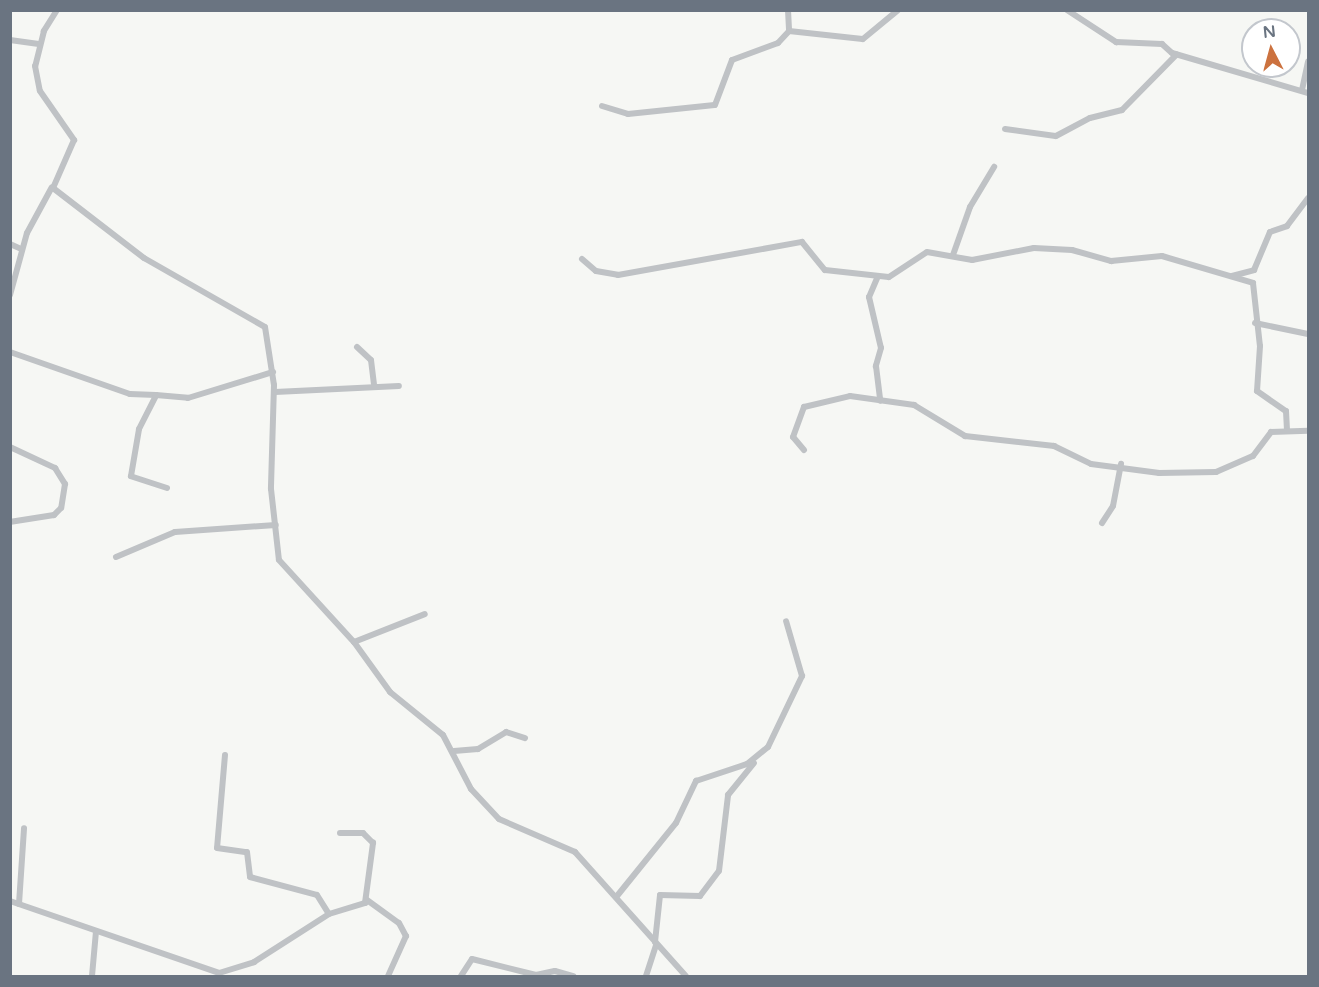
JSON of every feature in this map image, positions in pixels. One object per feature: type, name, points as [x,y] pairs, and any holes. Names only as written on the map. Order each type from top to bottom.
[{"type":"street","points":[[10,295],[21,249],[74,140],[38,84],[39,44],[57,10]]},
{"type":"street","points":[[602,106],[628,114],[715,105],[732,60],[778,42],[789,31],[788,10]]},
{"type":"street","points":[[789,31],[863,39],[898,10]]},
{"type":"street","points":[[1067,10],[1107,39],[1160,43],[1177,54],[1305,92],[1308,62]]},
{"type":"street","points":[[10,40],[39,44]]},
{"type":"street","points":[[1005,129],[1056,136],[1090,118],[1122,110],[1128,98],[1150,86],[1177,54]]},
{"type":"street","points":[[953,255],[970,207],[994,167]]},
{"type":"street","points":[[52,187],[144,258],[261,320],[273,372],[271,489],[279,560],[354,642],[390,692],[439,730],[454,751],[471,789],[499,819],[567,844],[617,896],[655,943],[686,976]]},
{"type":"street","points":[[1225,277],[1254,270],[1270,232],[1287,226],[1308,198]]},
{"type":"street","points":[[582,259],[596,270],[618,275],[802,242],[825,270],[860,270],[878,276],[897,274],[924,252],[953,255],[972,260],[1034,248],[1072,250],[1108,261],[1162,256],[1225,277],[1252,283],[1255,323],[1260,346],[1257,391],[1286,411],[1287,430]]},
{"type":"street","points":[[10,244],[21,249]]},
{"type":"street","points":[[878,276],[868,297],[881,348],[876,366],[880,401]]},
{"type":"street","points":[[1255,323],[1308,334]]},
{"type":"street","points":[[357,347],[370,360],[374,384]]},
{"type":"street","points":[[10,352],[130,394],[188,398],[273,372]]},
{"type":"street","points":[[274,392],[374,384],[399,386]]},
{"type":"street","points":[[156,395],[139,429],[131,476],[167,488]]},
{"type":"street","points":[[804,450],[793,437],[805,405],[842,397],[914,405],[965,436],[1054,446],[1091,464],[1121,464],[1159,473],[1212,473],[1253,456],[1271,432],[1308,431]]},
{"type":"street","points":[[10,447],[55,468],[65,484],[61,508],[54,515],[10,522]]},
{"type":"street","points":[[1102,523],[1113,506],[1121,464]]},
{"type":"street","points":[[116,557],[175,532],[276,525]]},
{"type":"street","points":[[354,642],[425,614]]},
{"type":"street","points":[[646,976],[655,943],[660,895],[700,896],[719,871],[728,795],[758,759],[802,676],[786,621]]},
{"type":"street","points":[[454,751],[478,749],[506,732],[525,738]]},
{"type":"street","points":[[225,755],[218,848],[247,852],[249,877],[317,895],[329,914]]},
{"type":"street","points":[[617,896],[676,823],[696,781],[758,759]]},
{"type":"street","points":[[19,904],[24,828]]},
{"type":"street","points":[[340,833],[363,833],[373,843],[367,900]]},
{"type":"street","points":[[10,901],[218,975],[254,962],[329,914],[367,900]]},
{"type":"street","points":[[367,900],[399,923],[406,936],[388,976]]},
{"type":"street","points":[[92,976],[96,932]]},
{"type":"street","points":[[461,976],[472,959],[536,975],[555,972],[573,976]]},
{"type":"street","points":[[197,976],[201,969]]}]
